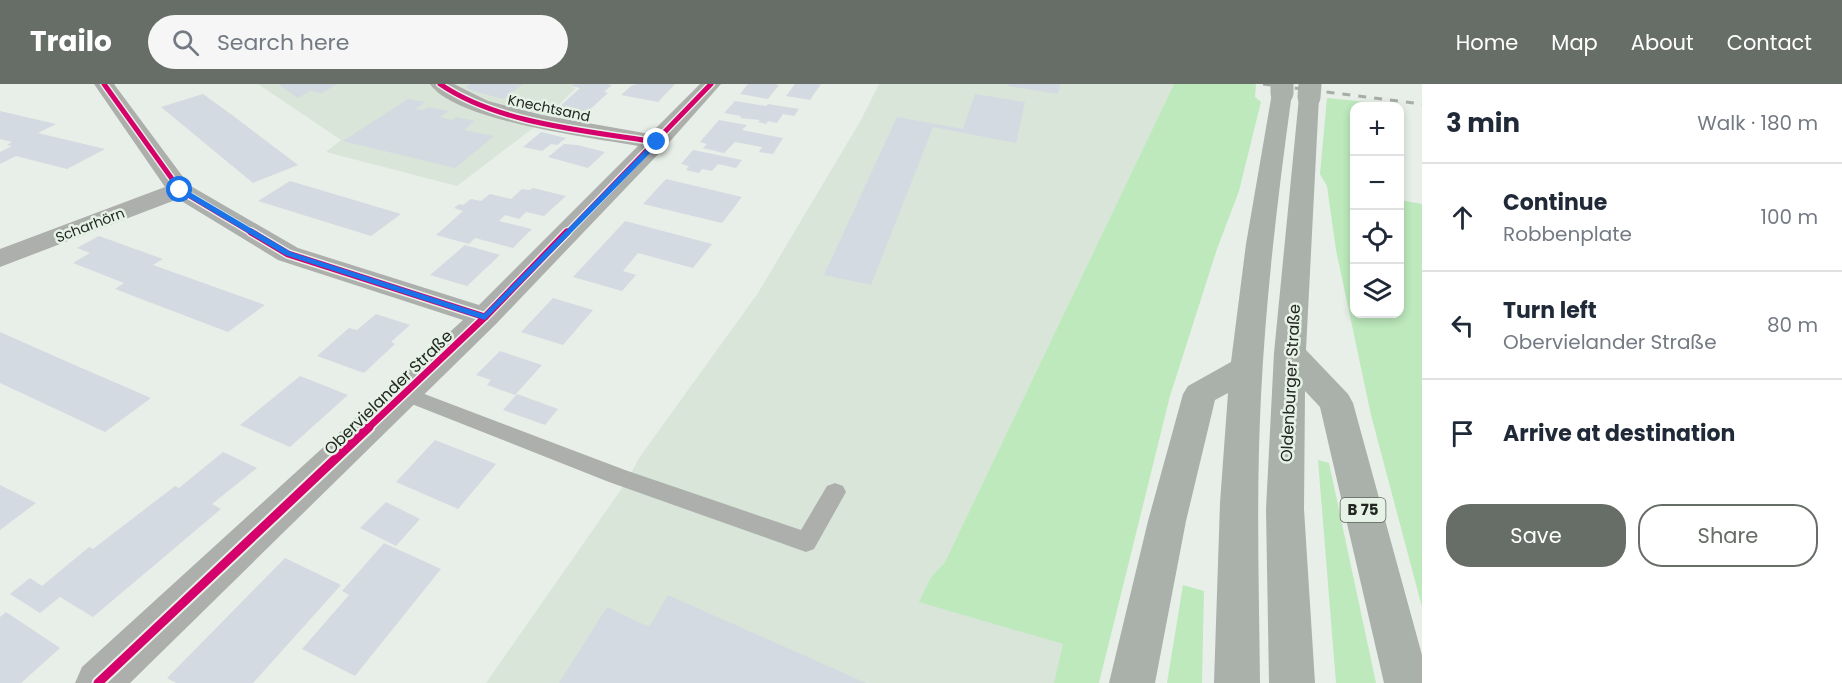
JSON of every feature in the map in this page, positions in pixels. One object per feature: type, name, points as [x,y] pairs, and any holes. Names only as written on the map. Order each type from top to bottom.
[{"type":"highway","points":[[1237,683],[1238,529],[1247,367],[1269,165],[1282,88]]},
{"type":"highway","name":"Oldenburger Straße","points":[[1292,683],[1285,509],[1290,353],[1310,90]]},
{"type":"highway","name":"B 75","points":[[1290,353],[1336,403],[1407,683]]},
{"type":"highway","points":[[1132,683],[1167,521],[1200,394],[1247,367]]},
{"type":"street","points":[[104,84],[180,190],[288,254],[485,317]]},
{"type":"street","name":"Knechtsand","points":[[440,84],[447,91],[488,108],[566,127],[657,142]]},
{"type":"street","name":"Obervielander Straße","points":[[98,683],[485,317],[711,84]]},
{"type":"street","name":"Scharhörn","points":[[0,259],[180,190]]},
{"type":"lane","points":[[406,394],[618,476],[806,542],[835,492]]},
{"type":"shaded area","points":[[258,84],[573,84],[571,87],[576,88],[541,122],[457,186],[326,152],[341,140]]},
{"type":"shaded area","points":[[879,84],[1174,84],[945,562],[931,577],[920,602],[1064,644],[1054,683],[486,683],[627,481],[639,458],[758,293],[861,120]]},
{"type":"green space","points":[[1174,84],[1256,84],[1255,97],[1261,102],[1239,191],[1217,249],[1170,396],[1099,683],[1054,683],[1063,644],[919,602],[931,577],[945,562]]},
{"type":"green space","points":[[1327,98],[1368,102],[1350,102],[1350,316],[1336,250],[1327,186],[1320,174]]},
{"type":"green space","points":[[1404,201],[1422,204],[1422,607],[1371,415],[1350,318],[1404,318]]},
{"type":"green space","points":[[1318,460],[1329,463],[1376,683],[1336,683]]},
{"type":"green space","points":[[1183,585],[1204,591],[1202,683],[1167,683]]},
{"type":"building","points":[[278,84],[337,84],[322,93],[310,91],[298,98]]},
{"type":"building","points":[[470,84],[523,84],[503,99],[470,90],[466,87]]},
{"type":"building","points":[[574,84],[612,85],[604,92],[608,93],[585,114],[557,109],[580,88],[571,86]]},
{"type":"building","points":[[637,84],[675,84],[658,102],[621,95]]},
{"type":"building","points":[[748,84],[779,85],[768,99],[740,94]]},
{"type":"building","points":[[795,84],[821,84],[810,100],[786,96]]},
{"type":"building","points":[[1008,84],[1060,84],[1058,94],[1008,86]]},
{"type":"building","points":[[203,94],[298,165],[253,183],[161,107]]},
{"type":"building","points":[[975,94],[1025,102],[1016,143],[933,127],[871,285],[824,275],[897,117],[963,129]]},
{"type":"building","points":[[408,99],[425,102],[416,109],[424,110],[429,107],[449,111],[440,117],[452,120],[456,117],[475,121],[464,130],[494,136],[455,168],[343,141]]},
{"type":"building","points":[[735,101],[799,109],[794,116],[783,114],[777,123],[768,121],[766,124],[758,122],[760,120],[740,118],[741,116],[724,113]]},
{"type":"building","points":[[0,111],[56,124],[38,133],[105,149],[67,169],[16,156],[0,164],[0,152],[12,146],[7,145],[12,142],[0,139]]},
{"type":"building","points":[[719,120],[747,125],[742,130],[783,138],[773,154],[759,152],[762,147],[735,142],[724,153],[703,148],[707,144],[700,142]]},
{"type":"building","points":[[541,132],[566,138],[557,145],[551,144],[542,151],[523,147]]},
{"type":"building","points":[[564,144],[605,152],[588,168],[548,157]]},
{"type":"building","points":[[693,150],[742,160],[736,168],[718,164],[712,171],[702,169],[699,173],[686,170],[689,166],[681,164]]},
{"type":"building","points":[[666,179],[742,197],[722,223],[643,204]]},
{"type":"building","points":[[290,181],[401,214],[371,236],[258,201]]},
{"type":"building","points":[[533,188],[566,196],[544,216],[526,212],[519,219],[505,215],[499,221],[532,229],[513,248],[475,238],[469,244],[436,235],[463,211],[454,208],[459,204],[463,205],[471,199],[481,201],[490,194],[511,199],[522,189]]},
{"type":"building","points":[[625,221],[712,244],[693,268],[638,253],[623,271],[636,275],[622,291],[573,277]]},
{"type":"building","points":[[99,236],[163,259],[153,265],[265,305],[228,332],[115,289],[124,283],[73,263],[90,253],[77,248]]},
{"type":"building","points":[[465,245],[500,255],[467,286],[430,275]]},
{"type":"building","points":[[553,298],[593,310],[563,345],[521,332]]},
{"type":"building","points":[[376,314],[410,325],[391,342],[395,344],[364,373],[317,356],[349,328],[357,330]]},
{"type":"building","points":[[0,332],[151,398],[105,432],[0,383]]},
{"type":"building","points":[[500,351],[542,365],[515,395],[487,385],[491,380],[476,375]]},
{"type":"building","points":[[300,376],[348,395],[290,447],[240,425]]},
{"type":"building","points":[[517,394],[558,409],[545,425],[503,410]]},
{"type":"building","points":[[435,440],[496,464],[458,509],[396,482]]},
{"type":"building","points":[[223,452],[257,468],[212,504],[221,509],[93,617],[60,597],[40,613],[10,594],[30,578],[42,586],[89,547],[93,549],[175,486],[179,488]]},
{"type":"building","points":[[0,485],[36,503],[0,530]]},
{"type":"building","points":[[386,502],[420,519],[396,546],[360,528]]},
{"type":"building","points":[[384,543],[441,569],[355,676],[302,649],[349,595],[342,591]]},
{"type":"building","points":[[285,558],[341,585],[253,683],[176,683],[167,678]]},
{"type":"building","points":[[668,595],[866,683],[559,683],[607,607],[649,627]]},
{"type":"building","points":[[6,612],[60,648],[21,683],[0,683],[0,617]]},
{"type":"railway","points":[[1263,84],[1422,104]]},
{"type":"cycle path","points":[[104,84],[180,190],[288,254],[485,317]]},
{"type":"cycle path","points":[[440,84],[456,95],[510,114],[576,129],[657,142]]},
{"type":"cycle path","points":[[98,683],[485,317],[711,84]]},
{"type":"route","points":[[180,190],[288,254],[485,317],[657,142]]}]
